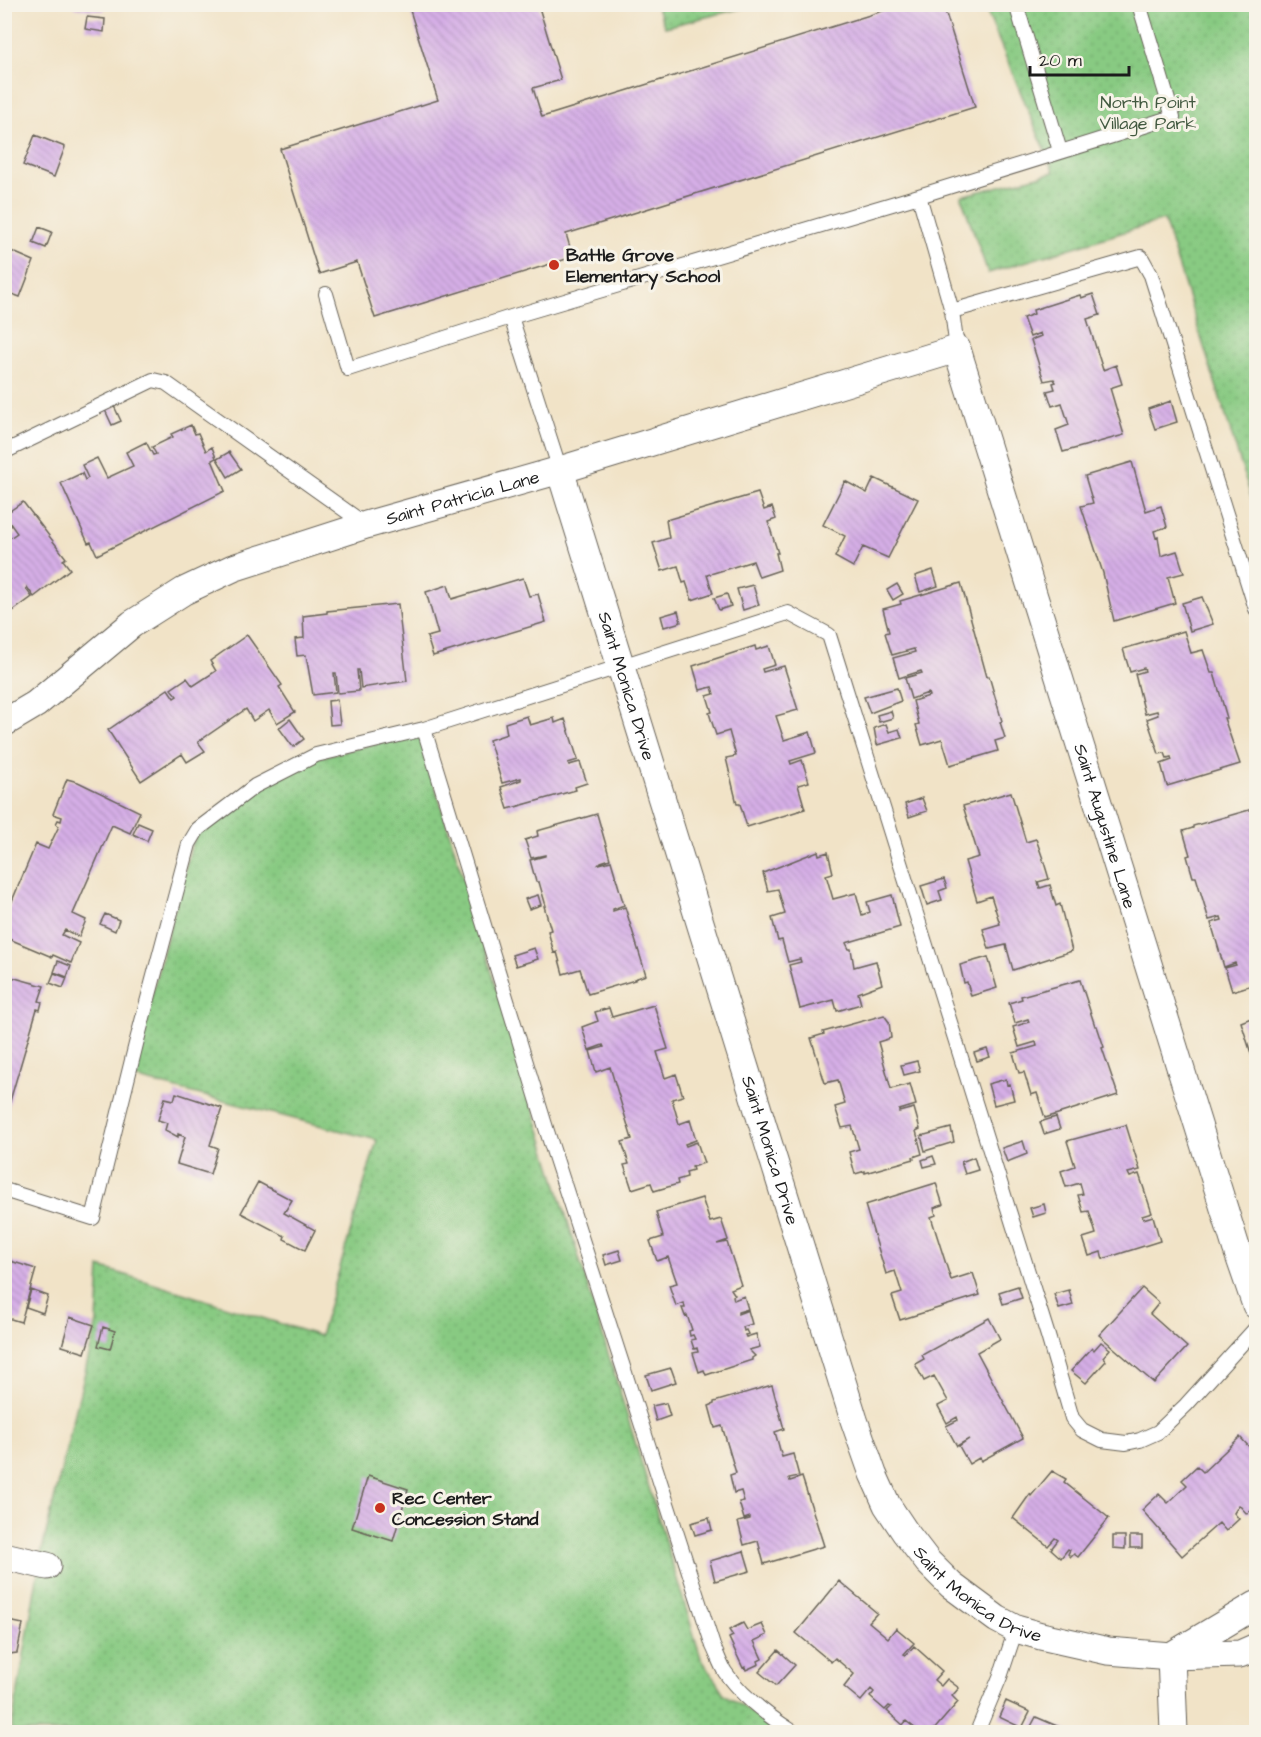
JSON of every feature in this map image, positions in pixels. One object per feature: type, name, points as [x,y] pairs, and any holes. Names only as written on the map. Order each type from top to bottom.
[{"type":"street","name":"Saint Patricia Lane","points":[[4,723],[36,704],[132,624],[184,591],[232,568],[366,525],[560,470],[957,349]]},
{"type":"street","name":"Saint Augustine Lane","points":[[957,349],[1236,1247],[1257,1305]]},
{"type":"street","name":"Saint Monica Drive","points":[[560,470],[828,1335],[873,1474],[887,1505],[928,1562],[951,1585],[976,1605],[1016,1629],[1064,1643],[1108,1651],[1171,1656],[1240,1654],[1257,1647]]},
{"type":"street","points":[[4,1556],[47,1566]]},
{"type":"street","points":[[1174,1732],[1171,1656],[1257,1605]]},
{"type":"lane","points":[[1016,4],[1060,151]]},
{"type":"lane","points":[[326,294],[348,369],[511,317],[919,196],[1173,117],[1139,4]]},
{"type":"lane","points":[[919,196],[952,311],[957,349]]},
{"type":"lane","points":[[952,311],[1141,257],[1150,275],[1257,609]]},
{"type":"lane","points":[[511,317],[560,470]]},
{"type":"lane","points":[[4,452],[153,380],[166,383],[366,525]]},
{"type":"lane","points":[[4,1190],[93,1218],[189,844],[198,830],[255,786],[316,755],[424,729],[788,613],[829,635],[1072,1418],[1082,1430],[1102,1440],[1126,1443],[1158,1432],[1257,1328]]},
{"type":"lane","points":[[424,729],[546,1128],[713,1646],[724,1671],[740,1690],[771,1718],[793,1732]]},
{"type":"lane","points":[[977,1732],[1000,1677],[1016,1629]]},
{"type":"green space","points":[[656,5],[755,5],[665,27]]},
{"type":"green space","name":"North Point Village Park","points":[[984,5],[1256,5],[1256,512],[1164,220],[988,273],[961,196],[1054,172]]},
{"type":"green space","points":[[419,733],[701,1658],[724,1694],[780,1732],[11,1732],[41,1554],[97,1322],[100,1267],[320,1336],[377,1140],[130,1077],[192,844],[200,830],[255,788],[316,758]]},
{"type":"building","points":[[74,4],[105,4],[104,11],[74,8]]},
{"type":"building","points":[[408,4],[538,4],[561,80],[533,88],[542,117],[905,4],[943,4],[975,107],[566,234],[573,257],[375,318],[357,262],[319,274],[280,149],[438,100]]},
{"type":"building","points":[[87,17],[105,19],[104,32],[85,29]]},
{"type":"building","points":[[35,135],[65,147],[54,177],[23,165]]},
{"type":"building","points":[[39,227],[52,232],[46,248],[33,243]]},
{"type":"building","points":[[4,248],[34,261],[20,297],[4,291]]},
{"type":"building","points":[[1093,294],[1100,315],[1087,319],[1103,370],[1116,365],[1122,384],[1110,388],[1124,435],[1063,452],[1056,430],[1069,425],[1062,403],[1052,406],[1047,391],[1055,389],[1053,383],[1056,382],[1054,379],[1044,381],[1031,340],[1041,336],[1040,333],[1030,337],[1023,318],[1034,314],[1033,310],[1080,295],[1081,298]]},
{"type":"building","points":[[1171,401],[1177,422],[1155,429],[1148,409]]},
{"type":"building","points":[[114,406],[121,421],[112,425],[105,410]]},
{"type":"building","points":[[191,425],[195,434],[198,433],[206,451],[212,447],[216,458],[212,460],[225,491],[97,555],[91,542],[88,543],[61,483],[82,473],[85,480],[88,478],[82,465],[97,458],[107,478],[133,466],[126,452],[146,442],[153,455],[156,454],[152,447],[173,437],[171,434]]},
{"type":"building","points":[[229,452],[241,469],[228,477],[217,459]]},
{"type":"building","points":[[1132,462],[1146,511],[1161,506],[1167,527],[1154,531],[1156,538],[1158,537],[1161,556],[1177,551],[1184,573],[1168,577],[1175,603],[1114,621],[1103,573],[1081,506],[1093,503],[1085,476]]},
{"type":"building","points":[[874,478],[918,499],[888,558],[863,547],[853,567],[835,557],[845,536],[823,525],[845,481],[867,493]]},
{"type":"building","points":[[758,493],[764,510],[772,507],[776,519],[768,522],[778,553],[776,553],[780,570],[759,577],[753,561],[707,575],[713,593],[692,600],[686,582],[683,583],[678,566],[662,571],[653,543],[669,538],[666,520]]},
{"type":"building","points":[[23,502],[66,558],[63,560],[70,569],[34,597],[27,587],[32,597],[13,611],[7,603],[4,605],[4,542],[17,533],[4,515]]},
{"type":"building","points":[[933,570],[938,586],[920,592],[915,576]]},
{"type":"building","points":[[523,578],[529,596],[538,594],[546,622],[433,656],[427,637],[438,634],[426,592],[448,585],[452,599]]},
{"type":"building","points":[[961,583],[1005,738],[995,741],[998,751],[950,765],[942,739],[922,745],[916,725],[919,724],[913,701],[929,696],[928,693],[911,699],[905,678],[922,673],[921,671],[899,678],[893,658],[915,652],[914,649],[892,655],[885,633],[889,632],[883,609],[901,604],[900,601]]},
{"type":"building","points":[[897,584],[903,594],[893,600],[887,590]]},
{"type":"building","points":[[753,585],[759,605],[743,610],[737,589]]},
{"type":"building","points":[[727,594],[731,606],[719,610],[714,598]]},
{"type":"building","points":[[1202,597],[1213,624],[1190,631],[1182,603]]},
{"type":"building","points":[[398,604],[407,681],[361,688],[359,670],[357,670],[359,691],[338,693],[336,673],[334,673],[336,692],[313,695],[306,655],[297,656],[295,639],[304,638],[303,616],[327,613],[327,611]]},
{"type":"building","points":[[678,611],[681,622],[664,627],[661,616]]},
{"type":"building","points":[[1184,631],[1191,653],[1203,650],[1211,673],[1214,673],[1227,718],[1224,718],[1240,764],[1167,786],[1161,764],[1172,760],[1171,757],[1167,758],[1165,753],[1159,754],[1147,719],[1158,715],[1157,711],[1145,714],[1135,674],[1145,671],[1144,668],[1130,672],[1123,649]]},
{"type":"building","points":[[247,635],[282,685],[279,687],[295,712],[277,723],[269,710],[253,721],[246,709],[198,742],[205,751],[187,762],[182,754],[141,781],[108,730],[168,689],[174,698],[177,696],[171,689],[187,678],[193,686],[216,671],[210,661]]},
{"type":"building","points":[[755,646],[756,650],[769,646],[775,665],[762,669],[763,672],[784,666],[798,710],[776,716],[784,740],[810,732],[816,753],[790,761],[791,764],[802,760],[809,782],[798,785],[805,809],[747,827],[740,804],[737,804],[726,758],[736,756],[729,731],[716,735],[709,713],[712,712],[707,696],[714,694],[712,687],[700,690],[693,666]]},
{"type":"building","points":[[897,688],[901,701],[870,713],[864,697]]},
{"type":"building","points":[[337,700],[340,724],[330,725],[328,701]]},
{"type":"building","points":[[891,711],[893,718],[879,722],[877,715]]},
{"type":"building","points":[[527,716],[530,725],[554,718],[555,723],[565,719],[578,760],[568,763],[569,765],[580,762],[587,783],[575,787],[576,790],[508,809],[501,787],[521,780],[521,778],[502,783],[489,740],[507,734],[505,723]]},
{"type":"building","points":[[290,719],[304,739],[293,747],[279,728]]},
{"type":"building","points":[[886,724],[889,732],[899,729],[902,738],[877,745],[874,728]]},
{"type":"building","points":[[67,779],[140,812],[130,833],[112,825],[73,914],[86,920],[79,937],[65,930],[62,935],[79,943],[71,963],[7,938],[8,935],[4,934],[4,920],[36,844],[48,849],[59,826],[56,824],[58,820],[61,821],[62,817],[53,814]]},
{"type":"building","points":[[1011,792],[1026,842],[1036,839],[1043,859],[1049,879],[1038,882],[1040,888],[1050,885],[1056,906],[1060,904],[1072,951],[1013,970],[1006,945],[989,949],[983,929],[1000,924],[991,896],[977,901],[965,861],[979,857],[963,806]]},
{"type":"building","points":[[922,798],[927,811],[909,817],[905,804]]},
{"type":"building","points":[[1256,808],[1256,857],[1254,858],[1256,859],[1256,984],[1232,991],[1225,968],[1236,965],[1235,963],[1224,967],[1211,923],[1222,920],[1221,917],[1209,920],[1196,877],[1193,877],[1183,831]]},
{"type":"building","points":[[597,814],[610,859],[599,864],[611,861],[624,905],[613,911],[625,907],[646,975],[588,994],[580,969],[563,974],[557,952],[554,953],[548,931],[551,930],[544,906],[546,906],[530,860],[545,855],[531,858],[525,840],[538,836],[537,831]]},
{"type":"building","points":[[138,823],[152,829],[147,841],[133,834]]},
{"type":"building","points":[[818,851],[819,855],[828,852],[833,873],[826,875],[833,899],[856,893],[862,915],[870,912],[867,902],[892,895],[900,927],[846,943],[851,949],[854,967],[876,961],[882,984],[858,993],[861,1004],[837,1011],[834,1000],[800,1009],[789,965],[801,962],[800,959],[788,962],[782,940],[778,941],[772,918],[785,914],[778,889],[768,891],[763,873]]},
{"type":"building","points":[[944,879],[947,888],[939,891],[942,900],[927,905],[921,886]]},
{"type":"building","points":[[538,895],[541,905],[529,909],[525,899]]},
{"type":"building","points":[[105,914],[119,920],[115,931],[100,924]]},
{"type":"building","points":[[534,948],[538,959],[516,966],[512,955]]},
{"type":"building","points":[[988,957],[997,988],[971,996],[967,982],[964,983],[960,965]]},
{"type":"building","points":[[58,961],[71,966],[67,977],[54,972]]},
{"type":"building","points":[[54,973],[67,978],[63,988],[50,983]]},
{"type":"building","points":[[4,975],[44,986],[39,1001],[42,1002],[40,1010],[37,1009],[5,1118]]},
{"type":"building","points":[[1080,980],[1118,1095],[1045,1118],[1037,1093],[1031,1095],[1024,1072],[1019,1073],[1013,1053],[1037,1046],[1036,1042],[1019,1047],[1013,1027],[1029,1022],[1028,1019],[1015,1023],[1009,1003],[1022,999],[1021,996]]},
{"type":"building","points":[[654,1005],[668,1049],[657,1052],[665,1078],[676,1074],[683,1096],[672,1099],[679,1124],[690,1120],[696,1140],[685,1144],[686,1146],[697,1142],[704,1163],[692,1167],[693,1170],[686,1172],[687,1177],[677,1180],[678,1184],[654,1191],[651,1183],[632,1189],[624,1165],[629,1164],[622,1142],[632,1139],[610,1067],[596,1072],[590,1051],[604,1047],[603,1045],[589,1050],[582,1027],[598,1021],[595,1012],[609,1008],[612,1017]]},
{"type":"building","points":[[884,1015],[889,1022],[891,1038],[878,1042],[891,1089],[910,1084],[916,1105],[899,1110],[899,1112],[914,1108],[920,1129],[916,1131],[922,1154],[913,1157],[914,1159],[855,1174],[849,1152],[859,1149],[852,1126],[842,1128],[835,1107],[845,1104],[838,1080],[825,1083],[811,1038],[824,1034],[823,1032]]},
{"type":"building","points":[[1256,1016],[1256,1069],[1241,1022]]},
{"type":"building","points":[[987,1049],[990,1057],[977,1061],[974,1053]]},
{"type":"building","points":[[917,1061],[920,1071],[904,1075],[901,1065]]},
{"type":"building","points":[[1006,1079],[1007,1085],[1010,1084],[1014,1100],[994,1105],[988,1084]]},
{"type":"building","points":[[176,1093],[222,1108],[210,1145],[218,1148],[210,1174],[177,1164],[185,1137],[178,1134],[178,1137],[165,1130],[167,1123],[158,1120],[165,1098],[174,1100]]},
{"type":"building","points":[[1056,1117],[1060,1129],[1044,1134],[1040,1122]]},
{"type":"building","points":[[1126,1125],[1140,1170],[1128,1173],[1130,1177],[1139,1174],[1152,1213],[1142,1216],[1143,1219],[1153,1216],[1160,1241],[1103,1259],[1101,1252],[1089,1256],[1083,1238],[1096,1234],[1089,1211],[1083,1212],[1078,1195],[1083,1194],[1080,1183],[1066,1187],[1061,1171],[1075,1166],[1067,1141]]},
{"type":"building","points":[[951,1128],[954,1142],[925,1151],[921,1136]]},
{"type":"building","points":[[1023,1141],[1027,1154],[1007,1162],[1002,1148]]},
{"type":"building","points":[[933,1156],[936,1164],[924,1167],[922,1160]]},
{"type":"building","points":[[974,1157],[978,1170],[965,1174],[961,1162]]},
{"type":"building","points":[[258,1182],[292,1200],[284,1213],[315,1230],[305,1250],[284,1239],[285,1236],[241,1213]]},
{"type":"building","points":[[936,1183],[943,1205],[934,1208],[936,1215],[931,1217],[951,1280],[973,1273],[980,1295],[900,1320],[892,1296],[902,1293],[895,1271],[886,1274],[865,1205]]},
{"type":"building","points":[[702,1198],[710,1222],[721,1219],[728,1240],[717,1244],[727,1242],[741,1285],[731,1289],[735,1295],[734,1300],[744,1296],[748,1309],[738,1314],[748,1310],[752,1324],[743,1327],[748,1334],[745,1335],[746,1337],[756,1334],[760,1347],[749,1350],[755,1356],[752,1360],[706,1375],[704,1370],[699,1372],[693,1353],[698,1352],[697,1348],[694,1349],[691,1340],[695,1339],[693,1335],[690,1336],[689,1331],[692,1330],[682,1308],[685,1308],[684,1303],[676,1306],[669,1285],[677,1283],[668,1257],[657,1261],[650,1241],[663,1237],[656,1212]]},
{"type":"building","points":[[1044,1204],[1046,1213],[1033,1217],[1030,1208]]},
{"type":"building","points":[[619,1250],[622,1260],[606,1265],[603,1255]]},
{"type":"building","points":[[4,1259],[36,1269],[21,1322],[4,1317]]},
{"type":"building","points":[[1018,1286],[1022,1298],[1003,1304],[999,1292]]},
{"type":"building","points":[[1142,1288],[1159,1303],[1150,1314],[1187,1347],[1154,1383],[1099,1335]]},
{"type":"building","points":[[31,1290],[48,1296],[43,1313],[26,1307]]},
{"type":"building","points":[[1069,1290],[1073,1305],[1059,1309],[1054,1294]]},
{"type":"building","points":[[70,1317],[94,1325],[85,1353],[62,1346]]},
{"type":"building","points":[[989,1318],[1000,1339],[977,1352],[1023,1438],[981,1461],[979,1458],[969,1464],[959,1446],[969,1439],[957,1446],[946,1426],[958,1420],[957,1417],[947,1423],[938,1406],[948,1401],[934,1376],[924,1381],[915,1364],[924,1359],[922,1355]]},
{"type":"building","points":[[103,1327],[115,1331],[110,1349],[98,1346]]},
{"type":"building","points":[[1101,1342],[1110,1349],[1103,1357],[1106,1361],[1086,1383],[1071,1371],[1092,1348],[1094,1350]]},
{"type":"building","points":[[671,1368],[676,1382],[651,1390],[646,1375]]},
{"type":"building","points":[[772,1385],[784,1429],[775,1432],[782,1457],[793,1454],[799,1476],[789,1478],[790,1481],[802,1477],[824,1546],[764,1564],[758,1541],[744,1545],[738,1522],[750,1519],[750,1517],[744,1519],[739,1502],[744,1501],[741,1491],[734,1493],[730,1475],[736,1473],[722,1426],[715,1428],[709,1406],[714,1402]]},
{"type":"building","points":[[666,1403],[670,1416],[656,1421],[652,1406]]},
{"type":"building","points":[[1240,1437],[1252,1450],[1256,1446],[1256,1488],[1254,1491],[1256,1505],[1247,1514],[1239,1505],[1234,1513],[1239,1519],[1226,1531],[1219,1523],[1182,1556],[1142,1510],[1159,1494],[1168,1503],[1187,1485],[1182,1480],[1197,1466],[1203,1472]]},
{"type":"building","points":[[1052,1471],[1066,1479],[1064,1482],[1109,1518],[1078,1557],[1074,1554],[1071,1557],[1068,1549],[1061,1558],[1051,1549],[1058,1540],[1055,1538],[1048,1546],[1013,1518],[1030,1494],[1031,1496]]},
{"type":"building","name":"Rec Center Concession Stand","points":[[368,1476],[408,1489],[393,1541],[352,1528]]},
{"type":"building","points":[[709,1518],[712,1530],[695,1535],[691,1523]]},
{"type":"building","points":[[1113,1536],[1125,1536],[1125,1549],[1113,1548]]},
{"type":"building","points":[[1130,1536],[1142,1536],[1142,1548],[1130,1548]]},
{"type":"building","points":[[744,1551],[750,1571],[715,1581],[710,1561]]},
{"type":"building","points":[[839,1581],[877,1613],[869,1622],[888,1638],[896,1628],[914,1643],[904,1654],[906,1655],[914,1646],[942,1671],[934,1680],[941,1686],[947,1679],[959,1688],[952,1696],[958,1702],[932,1732],[920,1732],[906,1721],[903,1725],[887,1711],[891,1707],[885,1710],[870,1697],[874,1692],[871,1689],[861,1701],[844,1687],[854,1674],[835,1658],[831,1662],[796,1633]]},
{"type":"building","points":[[4,1605],[11,1606],[5,1629],[4,1629]]},
{"type":"building","points":[[9,1621],[23,1624],[17,1653],[9,1654],[4,1652],[4,1638]]},
{"type":"building","points":[[743,1623],[747,1630],[762,1624],[767,1635],[754,1641],[762,1659],[758,1661],[759,1664],[746,1670],[729,1638],[733,1636],[729,1630]]},
{"type":"building","points":[[778,1650],[795,1665],[776,1686],[759,1672]]},
{"type":"building","points":[[1006,1701],[1030,1712],[1022,1728],[999,1717]]},
{"type":"building","points":[[1036,1717],[1071,1732],[1028,1732]]},
{"type":"place","name":"Battle Grove Elementary School","points":[[554,265]]},
{"type":"place","name":"Rec Center Concession Stand","points":[[380,1508]]}]
